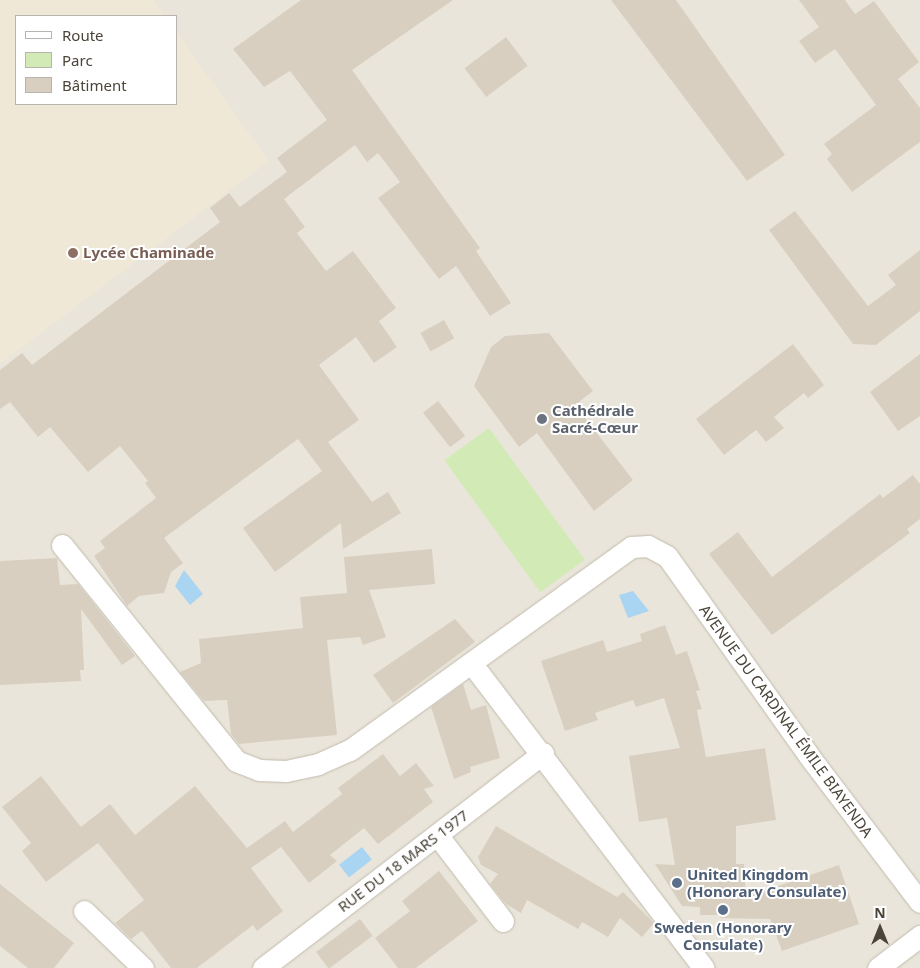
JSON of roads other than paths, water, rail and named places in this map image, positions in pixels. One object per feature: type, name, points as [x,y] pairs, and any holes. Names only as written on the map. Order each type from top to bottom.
[{"type":"street","points":[[62,545],[236,761],[259,770],[286,771],[318,764],[350,750],[472,664],[543,753],[704,968]]},
{"type":"street","name":"AVENUE DU CARDINAL ÉMILE BIAYENDA","points":[[472,664],[631,547],[648,546],[667,556],[809,756],[920,902]]},
{"type":"street","name":"RUE DU 18 MARS 1977","points":[[263,968],[438,836],[543,753]]},
{"type":"street","points":[[438,836],[503,921]]},
{"type":"street","points":[[84,911],[143,968]]},
{"type":"street","points":[[878,968],[920,936]]},
{"type":"water","points":[[184,570],[203,594],[190,605],[175,586]]},
{"type":"water","points":[[633,591],[649,611],[628,618],[619,595]]},
{"type":"water","points":[[362,847],[372,860],[349,877],[339,865]]},
{"type":"place","name":"Lycée Chaminade","points":[[73,253]]},
{"type":"place","name":"Cathédrale Sacré-Cœur","points":[[542,419]]},
{"type":"place","name":"United Kingdom (Honorary Consulate)","points":[[677,883]]},
{"type":"place","name":"Sweden (Honorary Consulate)","points":[[723,910]]}]
